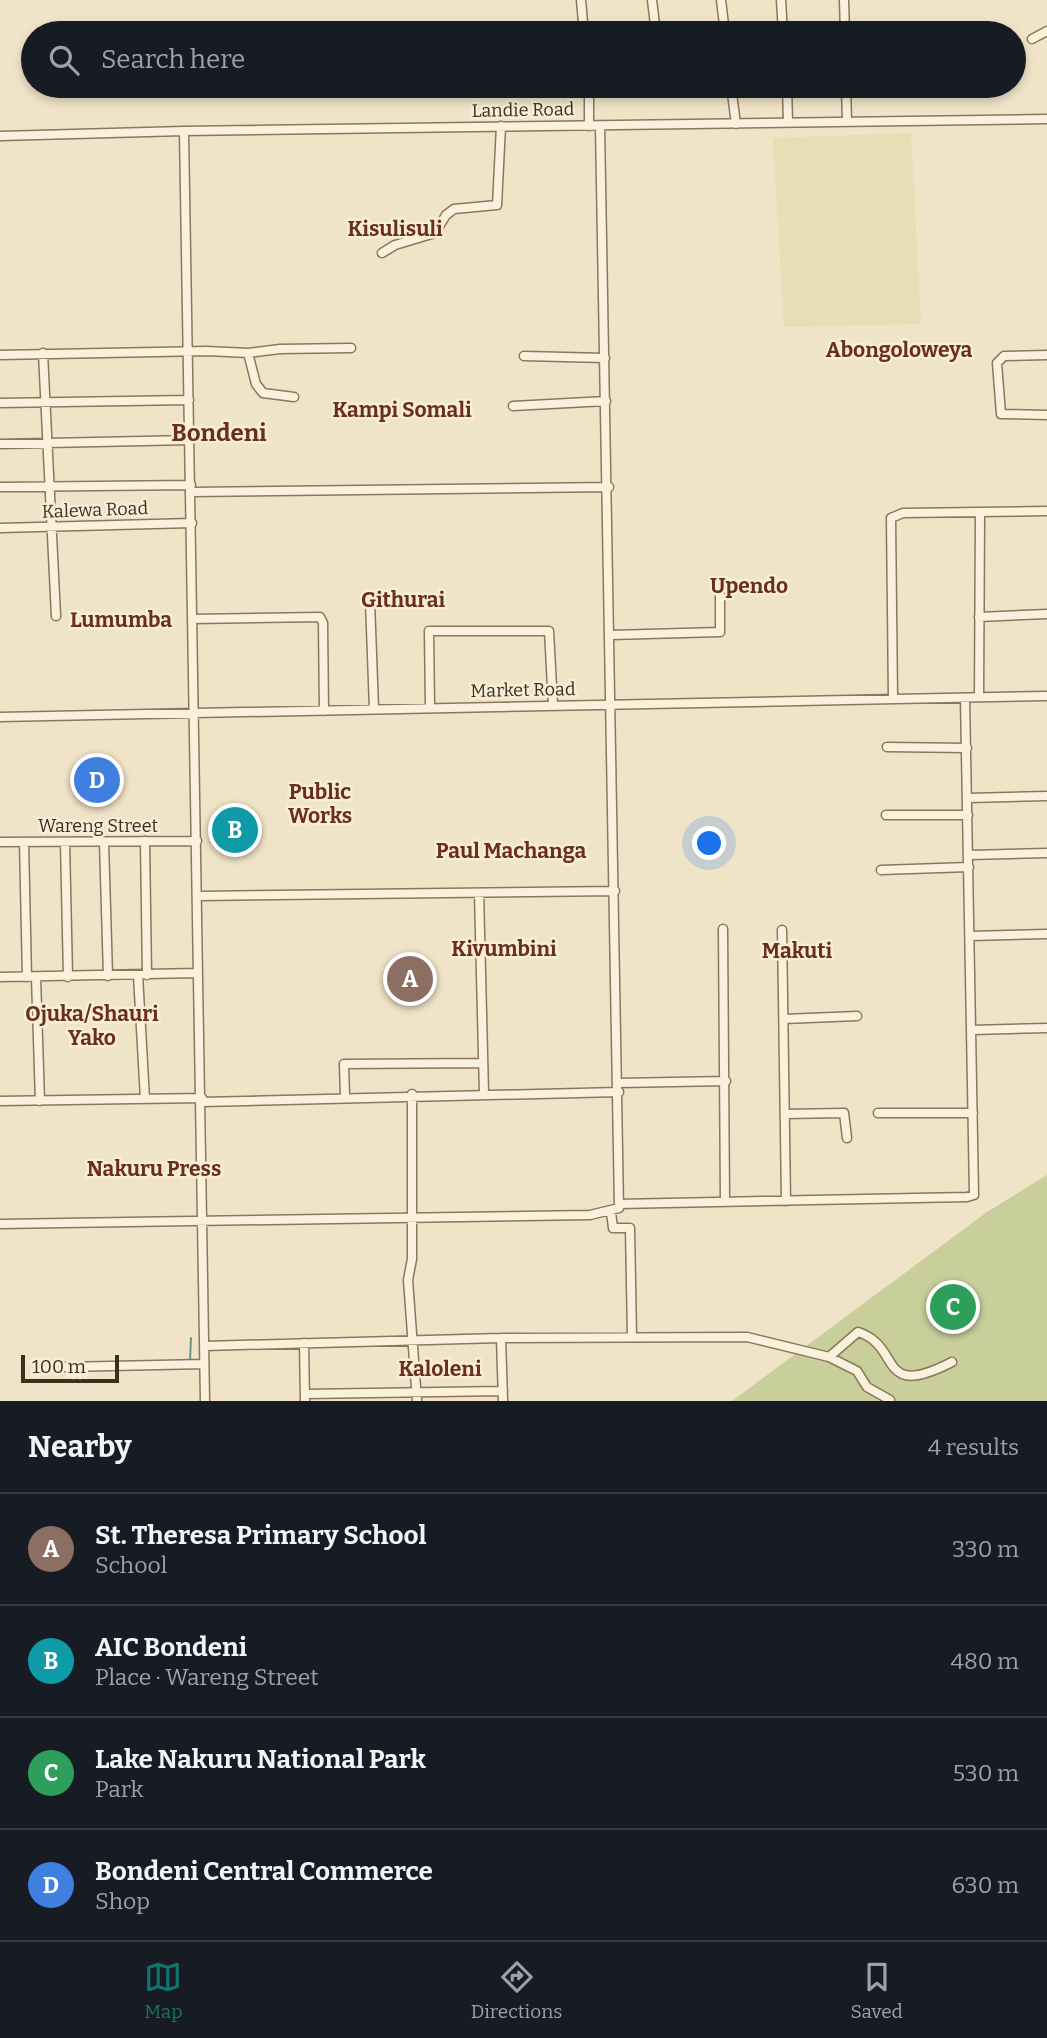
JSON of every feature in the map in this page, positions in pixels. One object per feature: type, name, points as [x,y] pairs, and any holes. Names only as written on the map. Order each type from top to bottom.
[{"type":"street","points":[[580,0],[583,21]]},
{"type":"street","points":[[652,0],[655,21]]},
{"type":"street","points":[[721,0],[724,21]]},
{"type":"street","points":[[781,0],[782,21]]},
{"type":"street","points":[[844,0],[845,21]]},
{"type":"street","points":[[1032,39],[1047,31]]},
{"type":"street","points":[[589,98],[589,126]]},
{"type":"street","points":[[733,98],[736,124]]},
{"type":"street","points":[[787,98],[788,122]]},
{"type":"street","points":[[846,98],[847,121]]},
{"type":"street","name":"Landie Road","points":[[0,136],[1047,119]]},
{"type":"street","points":[[382,253],[396,245],[435,233],[446,215],[454,209],[497,205],[502,126]]},
{"type":"street","points":[[600,126],[619,1087],[619,1209],[612,1220]]},
{"type":"street","points":[[184,131],[199,896],[197,972],[202,1100],[205,1401]]},
{"type":"street","points":[[0,355],[187,351],[248,353],[280,349],[351,348]]},
{"type":"street","points":[[43,353],[56,616]]},
{"type":"street","points":[[248,353],[256,384],[263,393],[294,397]]},
{"type":"street","points":[[1047,355],[1004,356],[997,363],[1001,414],[1047,415]]},
{"type":"street","points":[[524,356],[605,358]]},
{"type":"street","points":[[0,403],[189,400]]},
{"type":"street","points":[[513,406],[607,401]]},
{"type":"street","points":[[0,444],[190,440]]},
{"type":"street","points":[[0,487],[609,487]]},
{"type":"street","points":[[893,699],[891,518],[903,513],[1047,511]]},
{"type":"street","points":[[979,697],[980,514]]},
{"type":"street","name":"Kalewa Road","points":[[0,528],[192,523]]},
{"type":"street","points":[[611,635],[720,632],[720,582]]},
{"type":"street","points":[[370,601],[374,709]]},
{"type":"street","points":[[979,617],[1047,614]]},
{"type":"street","points":[[192,619],[320,617],[323,623],[324,711]]},
{"type":"street","points":[[430,708],[429,631],[464,629],[548,631],[553,705]]},
{"type":"street","name":"Market Road","points":[[0,717],[1047,696]]},
{"type":"street","points":[[619,1204],[974,1195],[970,855],[965,698]]},
{"type":"street","points":[[887,747],[967,748]]},
{"type":"street","points":[[968,798],[1047,796]]},
{"type":"street","points":[[886,815],[968,815]]},
{"type":"street","points":[[145,841],[145,1100]]},
{"type":"street","name":"Wareng Street","points":[[0,842],[197,841]]},
{"type":"street","points":[[24,842],[40,1101]]},
{"type":"street","points":[[104,842],[108,976]]},
{"type":"street","points":[[65,843],[68,977]]},
{"type":"street","points":[[970,855],[1047,853]]},
{"type":"street","points":[[881,870],[969,867]]},
{"type":"street","points":[[199,896],[615,891]]},
{"type":"street","points":[[480,893],[484,1094]]},
{"type":"street","points":[[723,929],[725,1202]]},
{"type":"street","points":[[782,930],[786,1201]]},
{"type":"street","points":[[970,936],[1047,934]]},
{"type":"street","points":[[0,977],[197,972]]},
{"type":"street","points":[[784,1019],[857,1016]]},
{"type":"street","points":[[972,1030],[1047,1028]]},
{"type":"street","points":[[345,1096],[344,1064],[483,1063]]},
{"type":"street","points":[[0,1101],[484,1094],[726,1081]]},
{"type":"street","points":[[412,1094],[412,1259],[408,1280],[417,1397]]},
{"type":"street","points":[[785,1114],[844,1112],[847,1138]]},
{"type":"street","points":[[878,1113],[973,1113]]},
{"type":"street","points":[[0,1224],[411,1224],[612,1220],[630,1228],[632,1337]]},
{"type":"street","points":[[829,1357],[858,1332],[867,1335],[900,1381],[911,1386],[924,1384],[952,1362]]},
{"type":"street","points":[[205,1346],[501,1338],[747,1337],[829,1357],[857,1371],[867,1387],[890,1400]]},
{"type":"street","points":[[501,1338],[503,1401]]},
{"type":"street","points":[[304,1343],[305,1397],[417,1397],[503,1391]]},
{"type":"street","points":[[64,1367],[204,1364]]},
{"type":"shaded area","points":[[911,133],[921,324],[784,327],[773,138]]},
{"type":"green space","points":[[1047,1175],[1047,1401],[732,1401],[987,1212]]},
{"type":"waterway","points":[[190,1361],[191,1338]]},
{"type":"place","name":"Bondeni Central Commerce","points":[[97,780]]},
{"type":"place","name":"AIC Bondeni","points":[[235,830]]},
{"type":"place","name":"St. Theresa Primary School","points":[[410,979]]},
{"type":"place","name":"Lake Nakuru National Park","points":[[953,1307]]},
{"type":"district","name":"Kisulisuli","points":[[395,229]]},
{"type":"district","name":"Abongoloweya","points":[[899,350]]},
{"type":"district","name":"Kampi Somali","points":[[402,410]]},
{"type":"district","name":"Bondeni","points":[[219,433]]},
{"type":"district","name":"Upendo","points":[[749,586]]},
{"type":"district","name":"Githurai","points":[[403,600]]},
{"type":"district","name":"Lumumba","points":[[121,620]]},
{"type":"district","name":"Public Works","points":[[320,804]]},
{"type":"district","name":"Paul Machanga","points":[[511,851]]},
{"type":"district","name":"Kivumbini","points":[[504,949]]},
{"type":"district","name":"Makuti","points":[[797,951]]},
{"type":"district","name":"Ojuka/Shauri Yako","points":[[92,1026]]},
{"type":"district","name":"Nakuru Press","points":[[154,1169]]},
{"type":"district","name":"Kaloleni","points":[[440,1369]]}]
